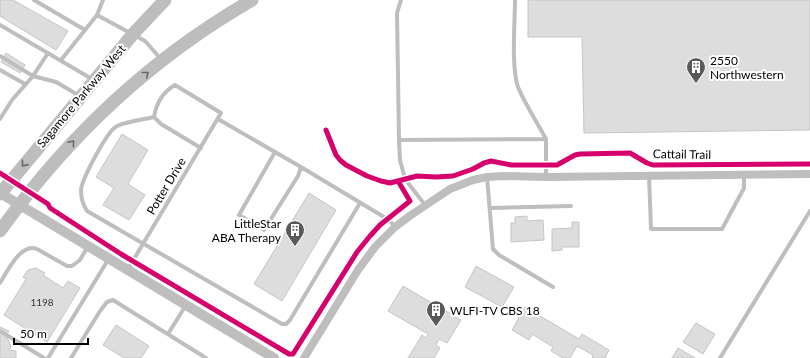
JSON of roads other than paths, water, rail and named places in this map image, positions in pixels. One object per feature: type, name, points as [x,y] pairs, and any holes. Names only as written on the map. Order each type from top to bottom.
[{"type":"highway","name":"Sagamore Parkway West","points":[[0,193],[133,34],[165,0]]},
{"type":"highway","name":"Sagamore Parkway West","points":[[0,231],[20,204],[82,132],[123,93],[182,45],[252,0]]},
{"type":"street","points":[[304,358],[358,270],[375,247],[395,227],[425,205],[450,189],[473,180],[487,177],[810,174]]},
{"type":"street","points":[[0,193],[274,358]]},
{"type":"lane","points":[[34,0],[85,30]]},
{"type":"lane","points":[[61,60],[97,15],[103,0]]},
{"type":"lane","points":[[401,0],[399,2],[397,13],[400,160],[405,179],[425,205]]},
{"type":"lane","points":[[515,0],[515,57],[518,86],[546,139],[546,177]]},
{"type":"lane","points":[[97,15],[148,43],[162,61]]},
{"type":"lane","points":[[0,25],[94,80]]},
{"type":"lane","points":[[0,119],[12,100],[33,76],[48,53]]},
{"type":"lane","points":[[0,56],[33,76],[56,82],[80,97]]},
{"type":"lane","points":[[0,70],[25,84]]},
{"type":"lane","name":"Potter Drive","points":[[127,269],[221,113],[175,85],[167,90],[156,108],[154,117]]},
{"type":"lane","points":[[201,148],[161,124],[154,117],[118,125],[110,132],[85,176],[81,192],[83,204],[87,211],[143,242],[282,324],[286,324],[290,320],[360,203]]},
{"type":"lane","points":[[218,119],[389,220],[395,227]]},
{"type":"lane","points":[[399,140],[546,139]]},
{"type":"lane","points":[[275,152],[239,214],[264,230],[298,176],[301,167]]},
{"type":"lane","points":[[649,176],[651,229],[722,229],[744,188],[744,175]]},
{"type":"lane","points":[[487,177],[491,208],[493,249],[499,255],[554,287]]},
{"type":"lane","points":[[491,208],[571,206]]},
{"type":"lane","points":[[720,358],[810,211]]},
{"type":"lane","points":[[0,283],[19,254],[28,248],[32,247],[37,249],[67,266],[72,266],[80,260],[89,246]]},
{"type":"lane","points":[[48,358],[109,258]]},
{"type":"lane","points":[[71,358],[100,311],[107,302],[113,300],[206,358]]},
{"type":"lane","points":[[168,334],[186,305]]},
{"type":"lane","points":[[0,331],[44,358]]},
{"type":"place","name":"2550 Northwestern","points":[[696,84]]},
{"type":"place","name":"LittleStar ABA Therapy","points":[[295,247]]},
{"type":"place","name":"WLFI-TV CBS 18","points":[[436,327]]}]
